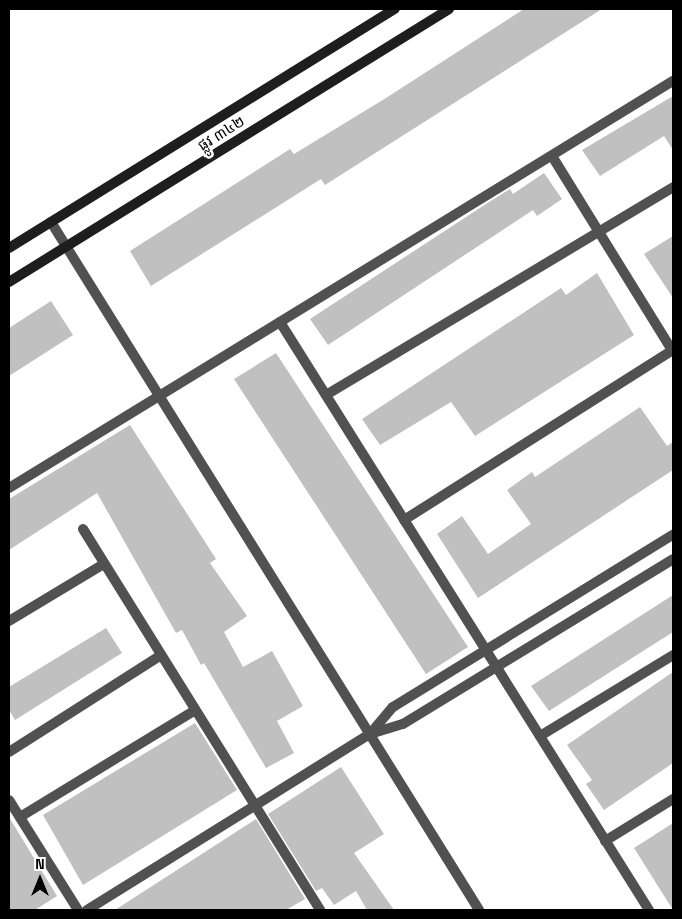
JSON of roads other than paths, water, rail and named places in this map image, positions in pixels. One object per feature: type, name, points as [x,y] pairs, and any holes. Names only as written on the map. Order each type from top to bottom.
[{"type":"main road","name":"ផ្លូវ ៣៤២","points":[[9,248],[395,9]]},
{"type":"main road","name":"ផ្លូវ ៣៤២","points":[[9,282],[449,9]]},
{"type":"street","points":[[9,488],[673,81]]},
{"type":"street","points":[[404,520],[673,351],[552,156]]},
{"type":"street","points":[[326,396],[673,186]]},
{"type":"street","points":[[51,222],[479,910]]},
{"type":"street","points":[[280,322],[649,910]]},
{"type":"street","points":[[83,529],[320,910]]},
{"type":"street","points":[[370,734],[394,707],[673,535]]},
{"type":"street","points":[[87,910],[370,734],[403,724],[673,559]]},
{"type":"street","points":[[9,621],[104,564]]},
{"type":"street","points":[[9,752],[161,655]]},
{"type":"street","points":[[540,736],[673,655]]},
{"type":"street","points":[[20,817],[195,710]]},
{"type":"street","points":[[605,840],[673,799]]},
{"type":"street","points":[[9,800],[78,910]]}]
